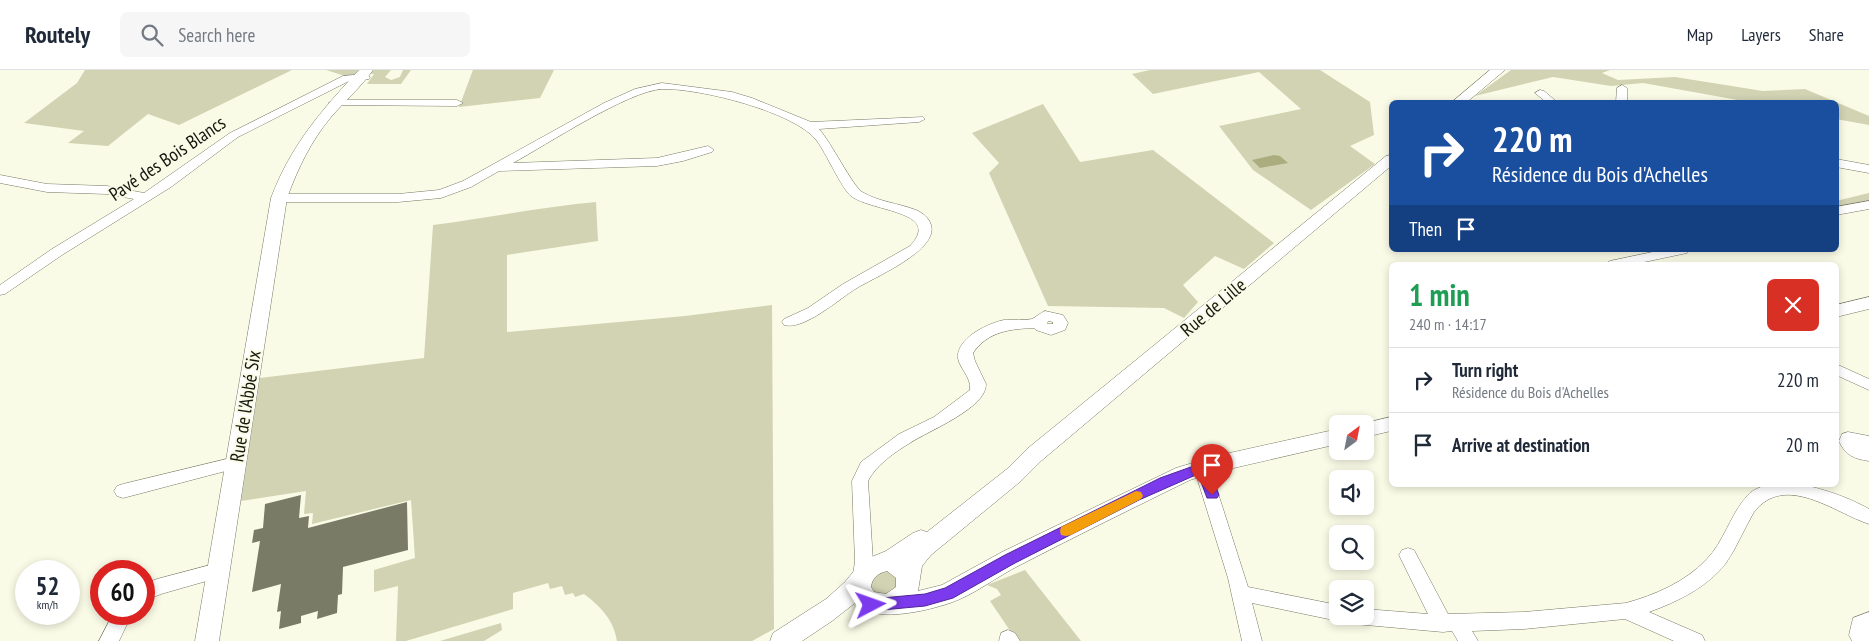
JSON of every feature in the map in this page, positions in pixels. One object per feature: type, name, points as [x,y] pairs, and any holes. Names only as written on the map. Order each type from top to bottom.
[{"type":"main road","points":[[1461,100],[1498,70]]},
{"type":"main road","name":"Rue de l'Abbé Six","points":[[207,641],[280,198],[288,173],[305,146],[326,117],[365,74]]},
{"type":"main road","name":"Rue de Lille","points":[[782,641],[839,601],[871,570],[902,553],[1034,455],[1389,161]]},
{"type":"main road","points":[[1839,310],[1869,303]]},
{"type":"main road","points":[[1374,428],[1389,424]]},
{"type":"main road","points":[[795,641],[846,611],[859,606],[925,600],[948,594],[1010,559],[1161,484],[1202,468],[1329,438]]},
{"type":"main road","name":"Rue de Lille","points":[[908,578],[911,562],[923,548],[1014,475],[1034,455]]},
{"type":"main road","points":[[908,578],[905,594],[884,604],[870,601],[864,596],[859,587],[871,570],[897,565],[908,578],[923,589],[939,588],[1010,559]]},
{"type":"street","name":"Pavé des Bois Blancs","points":[[0,290],[172,180],[242,130],[346,78],[365,74]]},
{"type":"street","points":[[280,198],[430,196],[460,188],[614,102],[639,91],[657,86],[728,94],[748,100],[810,126],[822,139],[855,193],[873,203],[916,215],[925,224],[927,232],[922,243],[915,249],[848,287],[813,311],[789,322]]},
{"type":"street","points":[[1622,88],[1622,100]]},
{"type":"street","points":[[1540,93],[1549,100]]},
{"type":"street","points":[[338,104],[457,104]]},
{"type":"street","points":[[810,126],[919,119]]},
{"type":"street","points":[[494,169],[538,166],[613,165],[685,158],[708,150]]},
{"type":"street","points":[[517,156],[528,163],[538,166]]},
{"type":"street","points":[[1839,163],[1869,169]]},
{"type":"street","points":[[0,178],[52,188],[107,190],[144,197]]},
{"type":"street","points":[[1839,211],[1869,205]]},
{"type":"street","points":[[1624,262],[1672,252]]},
{"type":"street","points":[[871,570],[864,562],[860,481],[866,467],[904,438],[940,421],[977,393],[978,382],[965,357],[967,348],[997,326],[1039,323]]},
{"type":"street","points":[[1839,370],[1869,385]]},
{"type":"street","points":[[1869,443],[1852,438],[1848,438],[1847,441],[1854,450],[1869,456]]},
{"type":"street","points":[[123,491],[235,463]]},
{"type":"street","points":[[1202,468],[1241,593],[1252,641]]},
{"type":"street","points":[[1374,618],[1456,630],[1505,623],[1626,611],[1668,595],[1705,572],[1720,556],[1754,500],[1764,493],[1788,490],[1811,492],[1836,500],[1869,517]]},
{"type":"street","points":[[1408,555],[1456,630]]},
{"type":"street","points":[[155,588],[218,571]]},
{"type":"street","points":[[1241,593],[1329,611]]},
{"type":"street","points":[[1626,611],[1696,641]]},
{"type":"street","points":[[1862,641],[1859,631],[1860,624],[1869,620]]},
{"type":"street","points":[[110,641],[117,625]]},
{"type":"shaded area","points":[[85,70],[292,70],[179,125],[148,114],[108,146],[68,143],[84,131],[24,123],[77,83]]},
{"type":"shaded area","points":[[326,70],[391,70],[385,77],[391,80],[400,77],[403,70],[411,70],[401,84],[367,84],[374,74],[359,73],[345,76]]},
{"type":"shaded area","points":[[473,70],[554,70],[540,98],[459,107]]},
{"type":"shaded area","points":[[1150,70],[1320,70],[1370,102],[1374,135],[1350,146],[1375,164],[1311,210],[1253,170],[1219,126],[1301,109],[1259,72],[1153,94],[1132,74]]},
{"type":"shaded area","points":[[1511,70],[1610,70],[1602,73],[1618,80],[1675,77],[1763,91],[1805,89],[1831,100],[1738,100],[1643,83],[1611,86],[1553,77],[1475,96]]},
{"type":"shaded area","points":[[1839,103],[1869,116],[1869,125],[1839,120]]},
{"type":"shaded area","points":[[1043,104],[1080,162],[1153,150],[1274,243],[1244,269],[1215,256],[1183,285],[1198,302],[1184,318],[1164,308],[1048,306],[989,173],[999,163],[972,133]]},
{"type":"shaded area","points":[[1274,155],[1280,156],[1288,163],[1260,168],[1252,160]]},
{"type":"shaded area","points":[[1869,193],[1869,202],[1839,208],[1839,200]]},
{"type":"shaded area","points":[[596,202],[598,241],[507,255],[507,332],[685,316],[772,305],[774,629],[752,641],[617,641],[613,626],[601,609],[590,599],[584,594],[575,597],[573,593],[565,595],[562,586],[550,589],[548,583],[513,593],[513,609],[406,641],[396,641],[398,586],[374,592],[374,570],[415,558],[411,500],[312,524],[313,513],[304,514],[306,491],[241,501],[260,378],[424,358],[433,225]]},
{"type":"shaded area","points":[[886,570],[897,574],[898,593],[875,597],[868,581]]},
{"type":"shaded area","points":[[1025,570],[1081,641],[1017,641],[990,601],[1001,595],[997,589],[987,585]]},
{"type":"shaded area","points":[[501,623],[502,630],[484,641],[440,641]]},
{"type":"building","points":[[301,495],[299,518],[309,516],[308,528],[407,502],[408,550],[343,567],[342,594],[338,595],[337,613],[317,619],[318,611],[301,616],[301,623],[279,629],[281,611],[277,612],[281,584],[252,592],[260,541],[252,543],[254,530],[263,528],[265,504]]},
{"type":"slow traffic","points":[[1066,531],[1136,496]]},
{"type":"route","points":[[871,605],[925,600],[948,594],[1010,559],[1183,474],[1202,468],[1212,495]]}]
